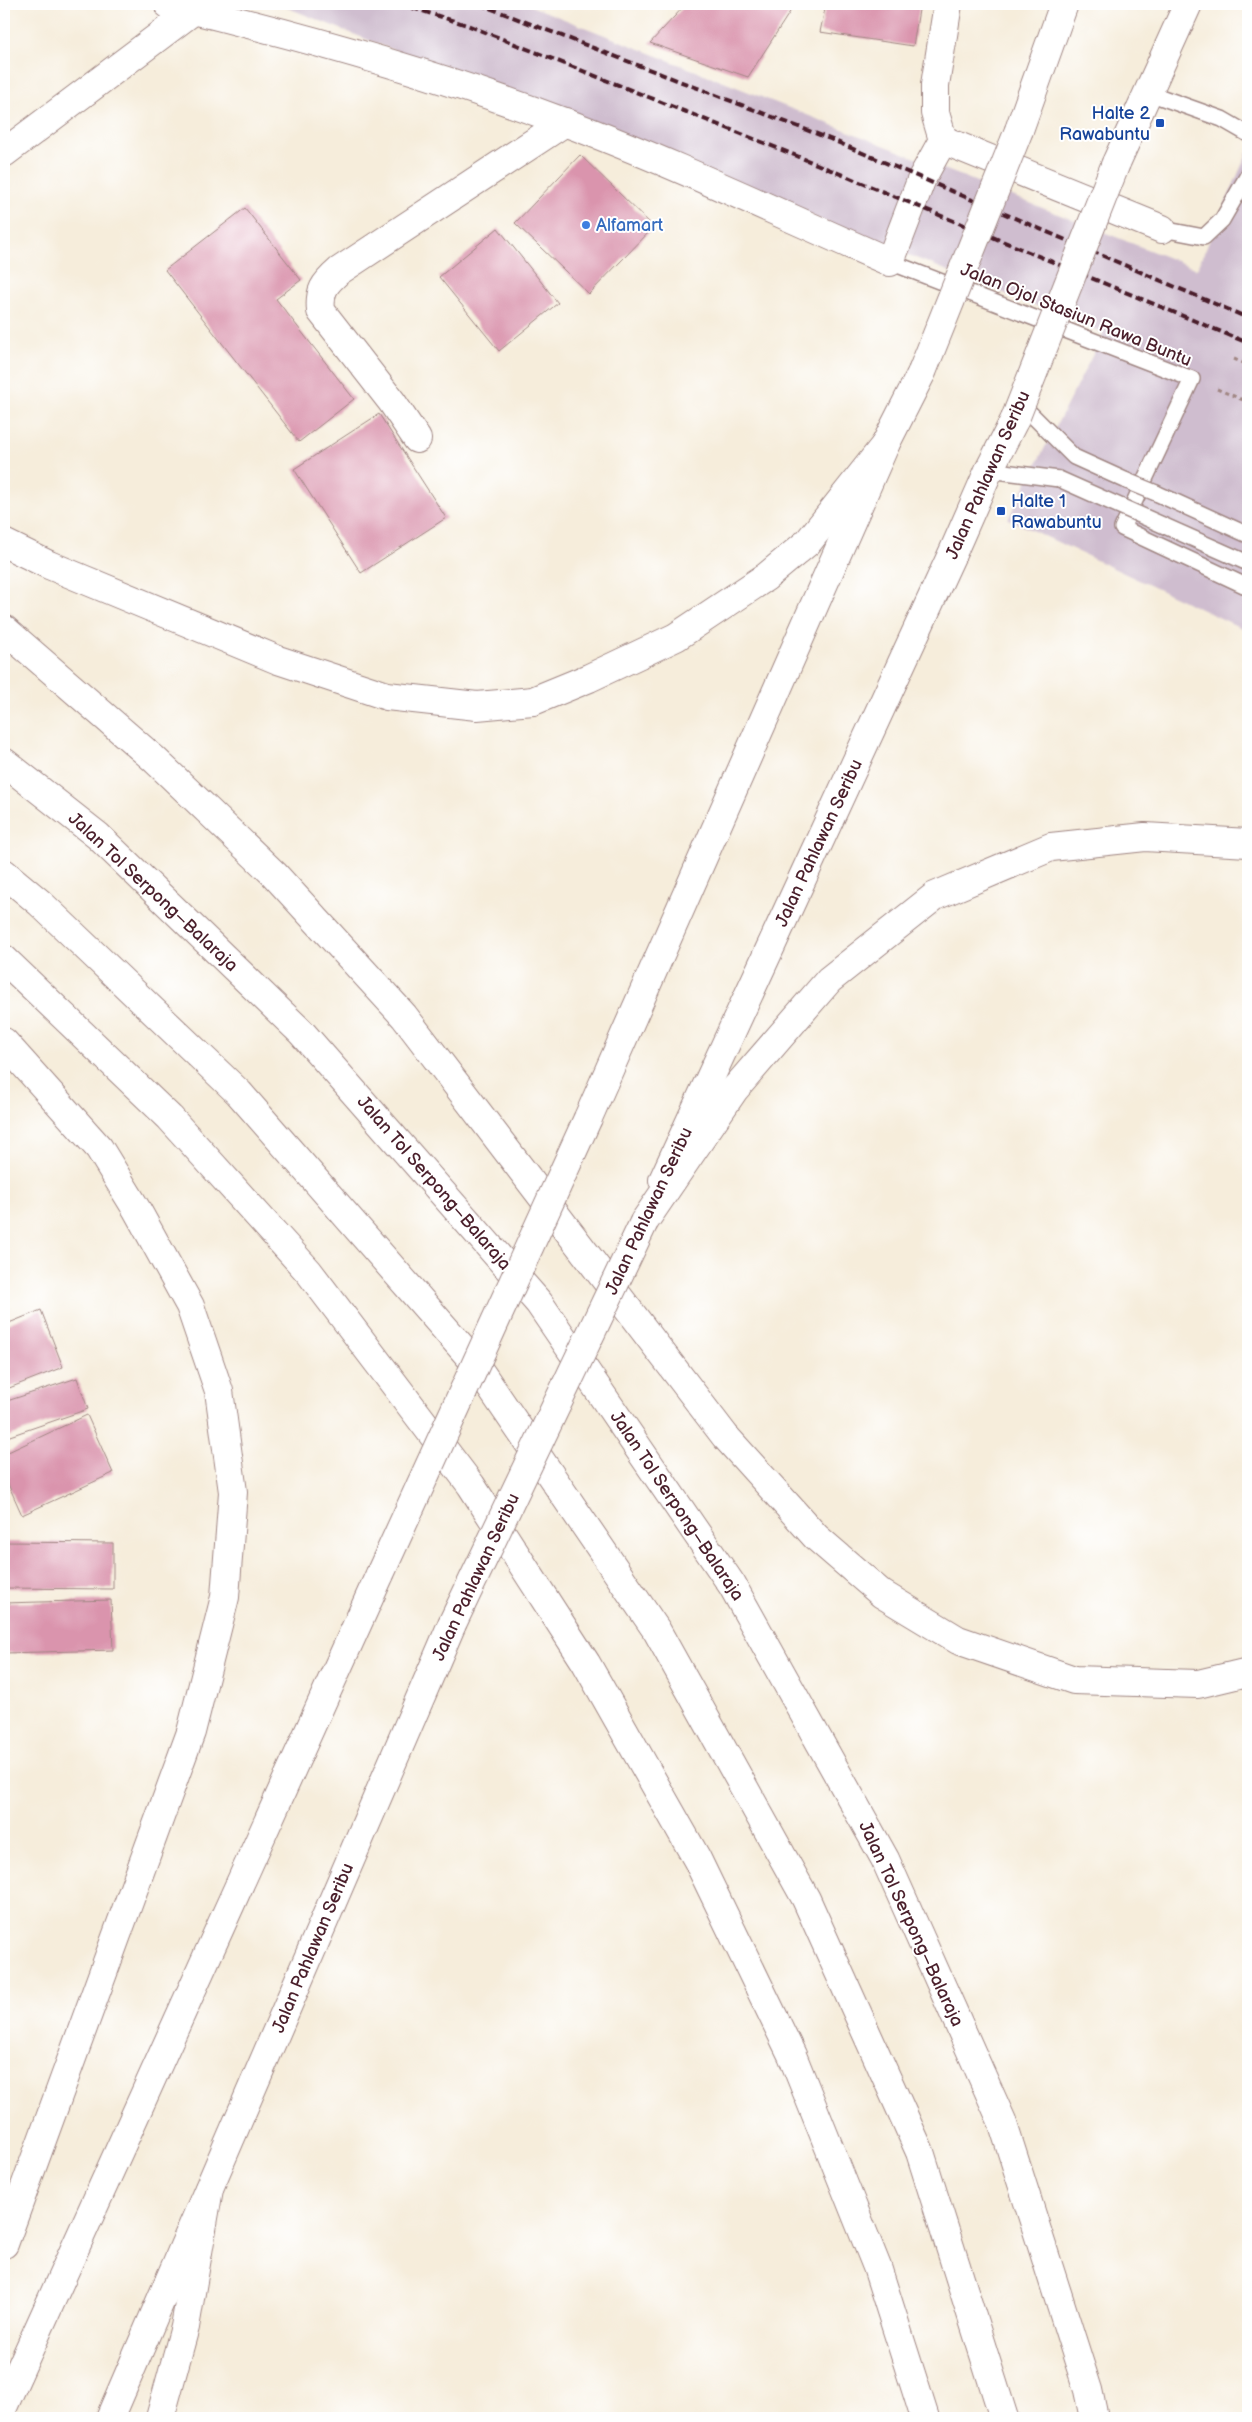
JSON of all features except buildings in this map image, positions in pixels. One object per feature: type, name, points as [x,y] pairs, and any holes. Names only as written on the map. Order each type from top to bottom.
[{"type":"main road","points":[[4,153],[181,7],[277,29],[418,70],[564,122],[890,262],[922,178],[943,140],[935,113],[935,85],[948,4]]},
{"type":"main road","points":[[4,2405],[588,1118],[886,445],[922,372],[1018,130],[1064,4]]},
{"type":"main road","name":"Jalan Pahlawan Seribu","points":[[110,2418],[452,1624],[644,1222],[954,552],[989,470],[1018,411],[1116,163],[1188,4]]},
{"type":"main road","points":[[417,439],[392,402],[320,311],[320,296],[324,284],[339,271],[564,122]]},
{"type":"main road","points":[[943,140],[1162,229]]},
{"type":"main road","points":[[4,544],[49,565],[278,660],[387,696],[477,706],[533,701],[589,678],[676,637],[766,578],[808,542],[886,445]]},
{"type":"main road","points":[[4,629],[154,758],[274,874],[404,1016],[725,1436],[816,1537],[882,1594],[958,1640],[1074,1680],[1198,1684],[1248,1672]]},
{"type":"main road","name":"Jalan Tol Serpong–Balaraja","points":[[4,762],[98,836],[302,1033],[539,1303],[732,1585],[885,1859],[1002,2121],[1088,2390],[1094,2418]]},
{"type":"main road","points":[[644,1222],[734,1090],[829,980],[935,896],[1051,848],[1145,837],[1248,843]]},
{"type":"main road","points":[[4,873],[40,903],[239,1093],[470,1357],[657,1631],[806,1898],[920,2152],[1004,2418]]},
{"type":"main road","points":[[4,959],[170,1118],[309,1272],[471,1485],[586,1663],[697,1859],[792,2055],[877,2268],[925,2418]]},
{"type":"main road","points":[[4,1042],[99,1148],[138,1210],[190,1306],[219,1391],[233,1492],[224,1597],[191,1732],[4,2244]]},
{"type":"main road","points":[[160,2418],[185,2327],[209,2189]]},
{"type":"lane","points":[[1149,93],[1222,119],[1248,134]]},
{"type":"lane","points":[[1162,229],[1204,237],[1222,220],[1248,175]]},
{"type":"lane","name":"Jalan Ojol Stasiun Rawa Buntu","points":[[890,262],[1192,379],[1122,528],[1248,587]]},
{"type":"lane","points":[[1018,411],[1074,457],[1248,535]]},
{"type":"lane","points":[[989,470],[1059,479],[1248,563]]},
{"type":"path","points":[[1234,359],[1248,365]]},
{"type":"path","points":[[1192,379],[1248,402]]},
{"type":"path","points":[[1248,440],[1246,446],[1248,448]]},
{"type":"shaded area","points":[[278,4],[526,4],[1197,269],[1248,151],[1248,631],[1008,519],[1104,333]]},
{"type":"railway","points":[[400,4],[467,25],[797,156],[1248,343]]},
{"type":"railway","points":[[479,4],[830,139],[1248,318]]},
{"type":"place","name":"Halte 2 Rawabuntu","points":[[1160,123]]},
{"type":"place","name":"Alfamart","points":[[586,225]]},
{"type":"place","name":"Halte 1 Rawabuntu","points":[[1001,511]]}]
